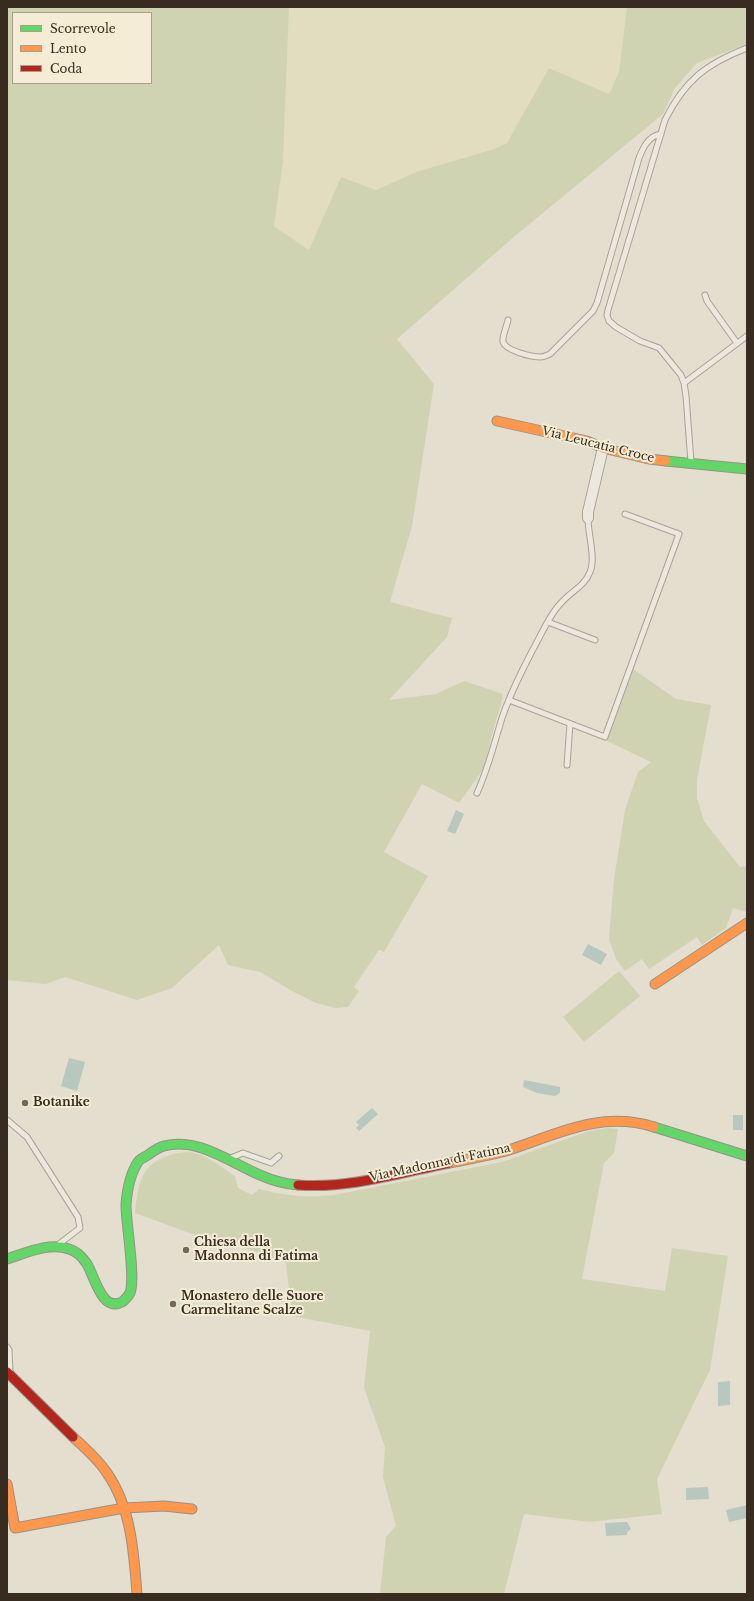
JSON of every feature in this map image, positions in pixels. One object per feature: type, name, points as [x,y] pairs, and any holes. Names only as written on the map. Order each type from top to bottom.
[{"type":"main road","name":"Via Leucatia Croce","points":[[497,421],[587,441],[603,448],[650,459],[747,468]]},
{"type":"main road","points":[[655,984],[747,923]]},
{"type":"main road","name":"Via Madonna di Fatima","points":[[56,1247],[69,1249],[82,1258],[89,1268],[102,1296],[110,1302],[121,1302],[126,1300],[131,1290],[126,1194],[130,1177],[136,1165],[147,1154],[170,1144],[179,1143],[198,1146],[261,1176],[288,1184],[311,1186],[359,1181],[505,1151],[562,1130],[589,1123],[607,1121],[644,1124],[747,1156]]},
{"type":"main road","points":[[7,1260],[32,1251],[56,1247]]},
{"type":"main road","points":[[9,1373],[105,1469],[117,1489],[124,1508],[134,1550],[137,1594]]},
{"type":"main road","points":[[7,1484],[15,1528],[124,1508],[164,1506],[192,1508]]},
{"type":"street","points":[[588,518],[588,512],[603,448]]},
{"type":"lane","points":[[691,463],[684,383],[681,375],[659,348],[640,341],[616,328],[609,321],[607,315],[665,120],[673,104],[684,88],[693,79],[714,63],[747,48]]},
{"type":"lane","points":[[508,320],[502,340],[504,345],[511,350],[531,356],[542,357],[550,354],[594,311],[598,303],[639,158],[644,146],[656,135],[661,134]]},
{"type":"lane","points":[[705,295],[707,301],[737,343]]},
{"type":"lane","points":[[684,383],[747,336]]},
{"type":"lane","points":[[510,700],[605,737],[679,534],[625,514]]},
{"type":"lane","points":[[477,793],[487,770],[502,718],[548,622],[562,602],[580,586],[591,572],[593,560],[588,530],[588,518]]},
{"type":"lane","points":[[548,622],[595,640]]},
{"type":"lane","points":[[566,765],[570,724]]},
{"type":"lane","points":[[7,1120],[27,1137],[78,1217],[80,1228],[56,1247]]},
{"type":"lane","points":[[226,1159],[243,1153],[271,1163],[279,1156]]},
{"type":"lane","points":[[7,1347],[9,1350],[9,1373]]},
{"type":"shaded area","points":[[289,7],[627,7],[619,72],[609,94],[549,68],[508,143],[494,149],[416,172],[376,190],[341,177],[310,250],[274,226],[283,161]]},
{"type":"shaded area","points":[[456,810],[464,814],[455,834],[447,831]]},
{"type":"shaded area","points":[[588,944],[607,954],[601,965],[582,955]]},
{"type":"shaded area","points":[[69,1058],[85,1062],[77,1091],[61,1086]]},
{"type":"shaded area","points":[[524,1080],[560,1087],[560,1093],[555,1096],[537,1093],[523,1087]]},
{"type":"shaded area","points":[[372,1108],[378,1114],[359,1131],[356,1128],[359,1125],[356,1122]]},
{"type":"shaded area","points":[[733,1115],[743,1115],[743,1130],[733,1130]]},
{"type":"shaded area","points":[[730,1381],[730,1405],[718,1406],[718,1382]]},
{"type":"shaded area","points":[[708,1487],[709,1499],[686,1500],[686,1488]]},
{"type":"shaded area","points":[[747,1505],[747,1518],[729,1522],[726,1510]]},
{"type":"shaded area","points":[[627,1522],[631,1529],[627,1532],[627,1535],[606,1536],[605,1523]]},
{"type":"green space","points":[[7,7],[289,7],[283,161],[274,226],[309,250],[341,177],[376,190],[416,172],[494,149],[507,143],[549,68],[609,94],[619,72],[627,7],[747,7],[747,44],[697,63],[675,88],[663,114],[515,236],[397,339],[434,384],[412,526],[390,602],[452,618],[447,637],[389,700],[436,694],[464,681],[503,694],[484,768],[459,803],[422,784],[384,852],[428,876],[384,952],[379,950],[354,987],[359,991],[348,1007],[335,1008],[316,1003],[260,972],[228,965],[219,945],[172,988],[137,1000],[65,977],[46,984],[7,980]]},
{"type":"green space","points":[[633,669],[676,699],[711,705],[697,780],[697,798],[704,821],[740,867],[747,866],[747,912],[733,908],[726,928],[702,945],[697,937],[649,969],[642,959],[625,971],[616,959],[609,939],[614,879],[625,810],[638,772],[651,762],[605,740]]},
{"type":"green space","points":[[619,971],[640,996],[584,1042],[563,1017]]},
{"type":"green space","points":[[607,1128],[618,1129],[614,1153],[604,1163],[582,1279],[665,1291],[672,1248],[728,1256],[710,1370],[657,1479],[662,1514],[589,1522],[524,1514],[504,1594],[380,1594],[386,1537],[396,1526],[383,1477],[385,1447],[364,1388],[370,1331],[292,1316],[286,1263],[205,1233],[203,1238],[135,1213],[139,1185],[142,1177],[152,1164],[160,1159],[177,1153],[191,1152],[208,1158],[235,1176],[238,1188],[252,1195],[259,1189],[296,1196],[334,1195],[502,1162],[586,1132]]},
{"type":"traffic: fast","points":[[666,461],[747,469]]},
{"type":"traffic: fast","points":[[654,1127],[747,1156]]},
{"type":"traffic: fast","points":[[7,1259],[38,1249],[61,1247],[72,1250],[81,1257],[90,1269],[104,1298],[115,1304],[123,1301],[130,1293],[132,1286],[126,1214],[129,1183],[139,1161],[155,1150],[164,1146],[177,1144],[201,1148],[213,1152],[264,1177],[283,1183],[298,1185]]},
{"type":"traffic: slow","points":[[497,421],[587,441],[603,448],[649,459],[666,461]]},
{"type":"traffic: slow","points":[[655,984],[747,923]]},
{"type":"traffic: slow","points":[[449,1163],[506,1151],[560,1132],[596,1123],[615,1121],[634,1122],[654,1127]]},
{"type":"traffic: slow","points":[[73,1437],[100,1463],[115,1486],[121,1500],[133,1547],[137,1594]]},
{"type":"traffic: slow","points":[[7,1484],[15,1528],[124,1508],[164,1506],[192,1509]]},
{"type":"traffic: jam","points":[[298,1185],[336,1185],[374,1179],[449,1163]]},
{"type":"traffic: jam","points":[[7,1372],[73,1437]]},
{"type":"place","name":"Botanike","points":[[25,1103]]},
{"type":"place","name":"Chiesa della Madonna di Fatima","points":[[186,1250]]},
{"type":"place","name":"Monastero delle Suore Carmelitane Scalze","points":[[173,1304]]}]
